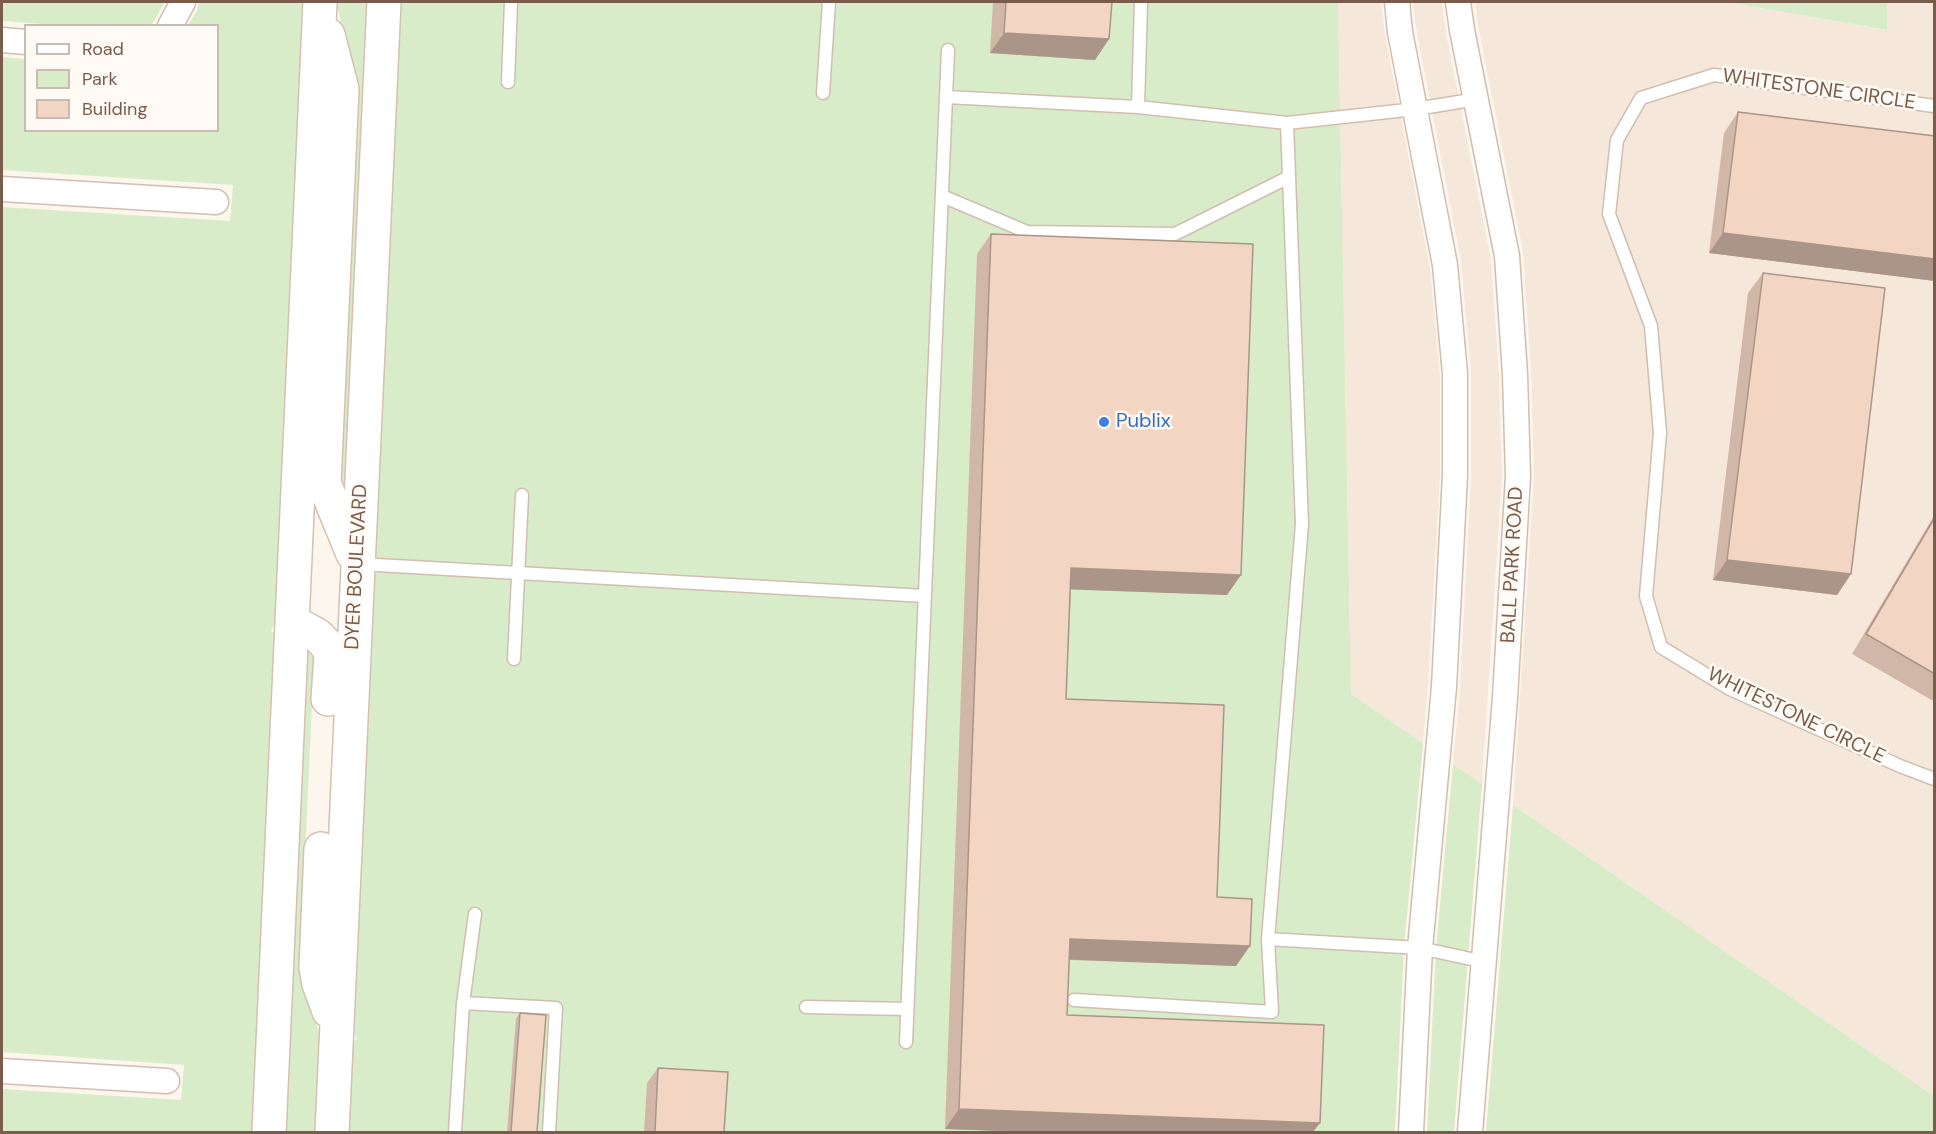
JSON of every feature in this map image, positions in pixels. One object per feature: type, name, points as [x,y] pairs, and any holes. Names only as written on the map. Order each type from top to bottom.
[{"type":"main road","name":"DYER BOULEVARD","points":[[332,1132],[384,2]]},
{"type":"main road","points":[[320,3],[342,90],[324,483],[357,564]]},
{"type":"main road","points":[[269,1132],[320,3]]},
{"type":"main road","points":[[293,622],[316,635],[326,644],[331,656],[315,968],[336,1030]]},
{"type":"street","points":[[171,24],[183,2]]},
{"type":"street","points":[[1397,2],[1445,265],[1455,374],[1455,475],[1444,687],[1420,948],[1411,1132]]},
{"type":"street","name":"BALL PARK ROAD","points":[[1458,2],[1507,256],[1515,374],[1518,476],[1505,699],[1470,1132]]},
{"type":"street","points":[[2,40],[24,42]]},
{"type":"street","points":[[2,189],[216,202]]},
{"type":"street","points":[[2,1071],[167,1081]]},
{"type":"lane","points":[[508,82],[511,2]]},
{"type":"lane","points":[[823,93],[829,2]]},
{"type":"lane","points":[[1138,107],[1141,2]]},
{"type":"lane","points":[[906,1042],[948,50]]},
{"type":"lane","name":"WHITESTONE CIRCLE","points":[[1935,106],[1714,75],[1641,98],[1617,140],[1610,214],[1651,326],[1660,433],[1647,596],[1661,647],[1730,689],[1900,766],[1935,779]]},
{"type":"lane","points":[[946,97],[1138,107],[1287,123],[1416,109],[1477,99]]},
{"type":"lane","points":[[1074,1000],[1272,1012],[1269,939],[1302,524],[1287,123]]},
{"type":"lane","points":[[942,196],[1027,232],[1175,234],[1289,177]]},
{"type":"lane","points":[[514,659],[522,495]]},
{"type":"lane","points":[[357,564],[925,596]]},
{"type":"lane","points":[[455,1132],[463,1003],[474,914]]},
{"type":"lane","points":[[1269,939],[1420,948],[1485,962]]},
{"type":"lane","points":[[463,1003],[556,1008],[549,1132]]},
{"type":"lane","points":[[806,1007],[907,1009]]},
{"type":"shaded area","points":[[1338,2],[1381,2],[1385,35],[1430,268],[1440,376],[1440,475],[1423,743],[1351,694]]},
{"type":"shaded area","points":[[1413,2],[1442,2],[1446,33],[1491,259],[1499,375],[1502,476],[1482,784],[1453,764],[1460,688],[1471,476],[1471,372],[1461,261]]},
{"type":"shaded area","points":[[1475,2],[1726,2],[1886,30],[1887,2],[1934,2],[1934,1096],[1513,805],[1534,476],[1531,371],[1523,252]]},
{"type":"green space","points":[[2,2],[165,2],[152,24],[42,24],[2,21]]},
{"type":"green space","points":[[199,2],[302,2],[304,7],[277,618],[271,631],[276,634],[253,1132],[2,1132],[2,1089],[181,1100],[184,1065],[2,1052],[2,207],[230,221],[233,185],[2,170],[2,57],[24,59],[24,132],[219,132],[219,24],[189,24],[197,11]]},
{"type":"green space","points":[[336,2],[368,2],[345,491],[340,479],[358,90]]},
{"type":"green space","points":[[400,2],[1338,2],[1351,694],[1423,743],[1404,948],[1395,1132],[348,1132],[351,1042],[357,1039],[352,1027],[373,576],[379,572],[373,560]]},
{"type":"green space","points":[[1726,2],[1887,2],[1887,30]]},
{"type":"green space","points":[[307,650],[314,659],[300,967],[304,991],[320,1034],[316,1132],[285,1132]]},
{"type":"green space","points":[[1453,764],[1482,784],[1454,1132],[1427,1132],[1436,949]]},
{"type":"green space","points":[[1513,805],[1934,1096],[1934,1132],[1486,1132]]},
{"type":"building","points":[[1006,2],[1112,2],[1109,39],[1004,33]]},
{"type":"building","points":[[1738,112],[1935,136],[1935,259],[1723,233]]},
{"type":"building","points":[[991,234],[1253,244],[1241,575],[1071,568],[1066,699],[1224,705],[1217,897],[1252,899],[1250,946],[1070,939],[1067,1015],[1324,1025],[1320,1123],[959,1109]]},
{"type":"building","points":[[1763,273],[1885,288],[1851,574],[1727,560]]},
{"type":"building","points":[[1935,517],[1935,674],[1866,634]]},
{"type":"building","points":[[520,1013],[546,1015],[537,1132],[511,1132]]},
{"type":"building","points":[[658,1068],[728,1072],[724,1132],[655,1132]]},
{"type":"place","name":"Publix","points":[[1104,422]]}]
